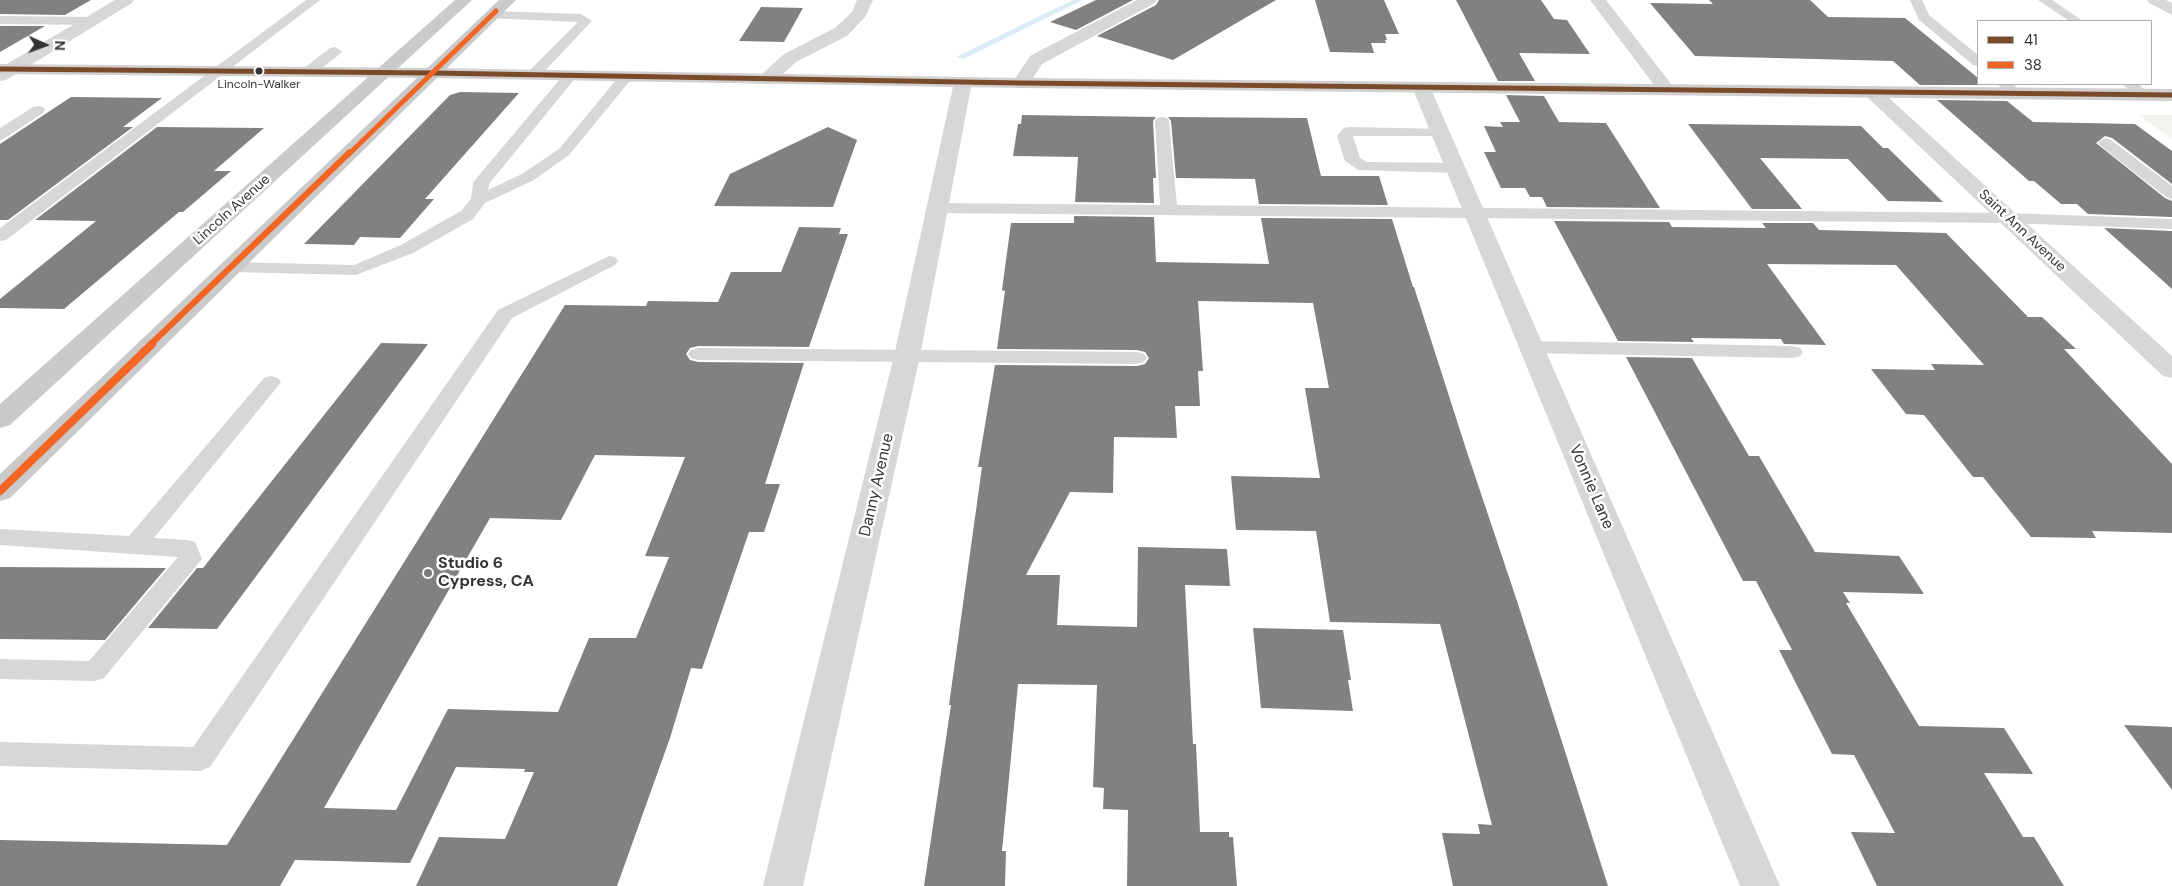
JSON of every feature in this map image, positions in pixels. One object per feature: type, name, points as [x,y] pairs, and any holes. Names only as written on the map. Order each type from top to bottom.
[{"type":"main road","name":"Lincoln Avenue","points":[[0,419],[464,0]]},
{"type":"main road","points":[[0,492],[508,0]]},
{"type":"main road","points":[[4,72],[221,71],[432,73],[1021,84],[1872,92],[2011,89],[2172,95]]},
{"type":"street","points":[[4,72],[126,0]]},
{"type":"street","points":[[767,79],[790,58],[841,32],[859,14],[865,0]]},
{"type":"street","points":[[1021,84],[1036,60],[1149,0]]},
{"type":"street","points":[[1598,0],[1666,89]]},
{"type":"street","points":[[2155,0],[2172,10]]},
{"type":"street","name":"Danny Avenue","points":[[783,886],[908,356],[963,82]]},
{"type":"street","name":"Vonnie Lane","points":[[1421,87],[1760,886]]},
{"type":"street","name":"Saint Ann Avenue","points":[[1872,92],[2172,370]]},
{"type":"lane","points":[[0,236],[314,0]]},
{"type":"lane","points":[[1916,0],[1923,17],[1977,61]]},
{"type":"lane","points":[[2044,0],[2075,20]]},
{"type":"lane","points":[[492,15],[581,18],[586,20],[532,75]]},
{"type":"lane","points":[[0,20],[91,22]]},
{"type":"lane","points":[[308,72],[335,51]]},
{"type":"lane","points":[[479,200],[481,183],[570,76]]},
{"type":"lane","points":[[232,267],[356,270],[407,249],[467,215],[479,200],[528,177],[564,152],[626,77]]},
{"type":"lane","points":[[2130,85],[2144,95]]},
{"type":"lane","points":[[0,135],[38,110]]},
{"type":"lane","points":[[1162,121],[1169,211]]},
{"type":"lane","points":[[1440,132],[1349,132],[1345,136],[1353,161],[1364,167],[1456,168]]},
{"type":"lane","points":[[2106,143],[2172,194]]},
{"type":"lane","points":[[937,208],[2007,218],[2172,224]]},
{"type":"lane","points":[[0,754],[200,760],[505,314],[608,261]]},
{"type":"lane","points":[[1531,347],[1793,352]]},
{"type":"lane","points":[[698,354],[1137,358]]},
{"type":"lane","points":[[136,546],[271,382]]},
{"type":"lane","points":[[0,538],[187,548],[190,559],[95,671],[0,669]]},
{"type":"shaded area","points":[[2138,115],[2172,115],[2172,139]]},
{"type":"building","points":[[0,0],[91,0],[65,15],[0,14]]},
{"type":"building","points":[[1096,0],[1133,0],[1076,30],[1050,22]]},
{"type":"building","points":[[1159,0],[1276,0],[1173,60],[1097,36],[1156,5]]},
{"type":"building","points":[[1315,0],[1384,0],[1399,34],[1385,34],[1386,43],[1371,43],[1374,53],[1330,52]]},
{"type":"building","points":[[1456,0],[1541,0],[1554,19],[1567,20],[1590,54],[1519,53],[1535,81],[1498,81]]},
{"type":"building","points":[[1709,0],[1810,0],[1828,17],[1905,18],[1977,77],[1977,85],[1920,85],[1893,61],[1695,56],[1650,3],[1713,4]]},
{"type":"building","points":[[761,7],[803,8],[784,42],[739,41]]},
{"type":"building","points":[[0,26],[45,26],[0,52]]},
{"type":"building","points":[[460,92],[519,93],[425,199],[434,199],[400,238],[360,237],[354,245],[304,244],[450,95]]},
{"type":"building","points":[[1506,95],[1544,96],[1559,122],[1606,123],[1660,208],[1547,207],[1542,197],[1530,197],[1525,188],[1501,188],[1484,152],[1496,152],[1484,126],[1503,127],[1500,122],[1520,122]]},
{"type":"building","points":[[71,97],[162,98],[123,127],[133,127],[8,220],[0,220],[0,144]]},
{"type":"building","points":[[1937,100],[2007,101],[2033,122],[2135,124],[2172,151],[2172,184],[2112,138],[2105,136],[2096,143],[2165,198],[2172,201],[2172,217],[2088,214],[2077,204],[2061,204],[2034,181],[2029,181]]},
{"type":"building","points":[[1022,115],[1156,117],[1153,121],[1156,178],[1153,178],[1154,203],[1075,202],[1078,157],[1013,156],[1018,124],[1021,124]]},
{"type":"building","points":[[1168,117],[1307,118],[1321,176],[1379,176],[1388,205],[1259,204],[1255,179],[1176,178],[1171,121]]},
{"type":"building","points":[[1688,124],[1861,126],[1883,148],[1888,148],[1943,202],[1888,201],[1848,159],[1760,158],[1802,209],[1752,209]]},
{"type":"building","points":[[157,127],[264,128],[214,171],[231,171],[183,212],[179,212],[64,309],[0,308],[0,299],[96,221],[35,220]]},
{"type":"building","points":[[828,127],[857,140],[833,207],[714,206],[730,174]]},
{"type":"building","points":[[1074,216],[1154,217],[1156,262],[1269,264],[1261,218],[1392,219],[1608,886],[1453,886],[1442,833],[1480,834],[1478,824],[1492,825],[1440,624],[1330,622],[1316,531],[1236,530],[1231,476],[1320,478],[1305,388],[1329,388],[1313,303],[1198,301],[1203,371],[1198,371],[1200,406],[1175,406],[1177,438],[1114,437],[1113,493],[1070,492],[1026,575],[1060,575],[1057,625],[1137,627],[1138,547],[1227,549],[1230,586],[1185,585],[1193,744],[1196,744],[1200,832],[1229,832],[1229,837],[1233,837],[1237,886],[1127,886],[1128,810],[1103,809],[1104,788],[1093,787],[1097,685],[1018,684],[1002,851],[1006,851],[1005,886],[924,886],[951,705],[949,705],[982,467],[978,467],[995,365],[1137,366],[1145,364],[1149,358],[1145,352],[1137,350],[997,349],[1005,291],[1002,290],[1011,223],[1074,223]]},
{"type":"building","points":[[1554,221],[1669,222],[1672,227],[1766,228],[1762,223],[1813,223],[1819,230],[1946,233],[2028,317],[2042,317],[2076,349],[2064,349],[2172,464],[2172,533],[2092,531],[2096,538],[2031,537],[1983,477],[1973,477],[1924,415],[1906,414],[1871,369],[1935,370],[1931,364],[1984,365],[1896,265],[1767,264],[1826,345],[1784,344],[1781,339],[1691,338],[1694,342],[1618,341]]},
{"type":"building","points":[[799,227],[841,228],[839,234],[848,234],[809,347],[698,346],[690,348],[686,354],[690,360],[698,362],[804,363],[765,484],[780,484],[764,532],[749,532],[702,669],[691,668],[670,738],[617,886],[416,886],[439,837],[505,839],[534,772],[524,772],[525,769],[456,767],[410,863],[295,860],[280,886],[0,886],[0,840],[227,845],[565,305],[646,306],[648,301],[718,302],[731,272],[781,272]],"holes":[[[595,455],[685,457],[645,556],[669,557],[636,638],[589,638],[558,712],[448,709],[396,810],[324,808],[490,518],[561,520]]]},
{"type":"building","points":[[2104,228],[2172,231],[2172,289]]},
{"type":"building","points":[[381,343],[428,344],[217,629],[148,628],[197,568],[203,568]]},
{"type":"building","points":[[1626,357],[1692,358],[1749,456],[1759,456],[1815,552],[1899,556],[1924,594],[1843,592],[1850,603],[1846,603],[1919,726],[2004,728],[2033,774],[1984,773],[2023,837],[2034,837],[2064,886],[1877,886],[1851,832],[1895,833],[1854,755],[1832,754],[1779,650],[1792,650],[1756,581],[1743,581]]},
{"type":"building","points":[[0,567],[166,568],[105,640],[0,639]]},
{"type":"building","points":[[1253,628],[1343,630],[1351,680],[1348,680],[1353,711],[1261,708]]},
{"type":"building","points":[[2124,725],[2172,727],[2172,790]]},
{"type":"waterway","points":[[960,57],[1079,0]]},
{"type":"transit line","name":"38","points":[[0,491],[496,11]]},
{"type":"transit line","name":"41","points":[[0,69],[432,73],[1021,83],[2172,95]]},
{"type":"place","name":"Lincoln-Walker","points":[[259,71]]},
{"type":"place","name":"Studio 6 Cypress, CA","points":[[428,573]]}]
